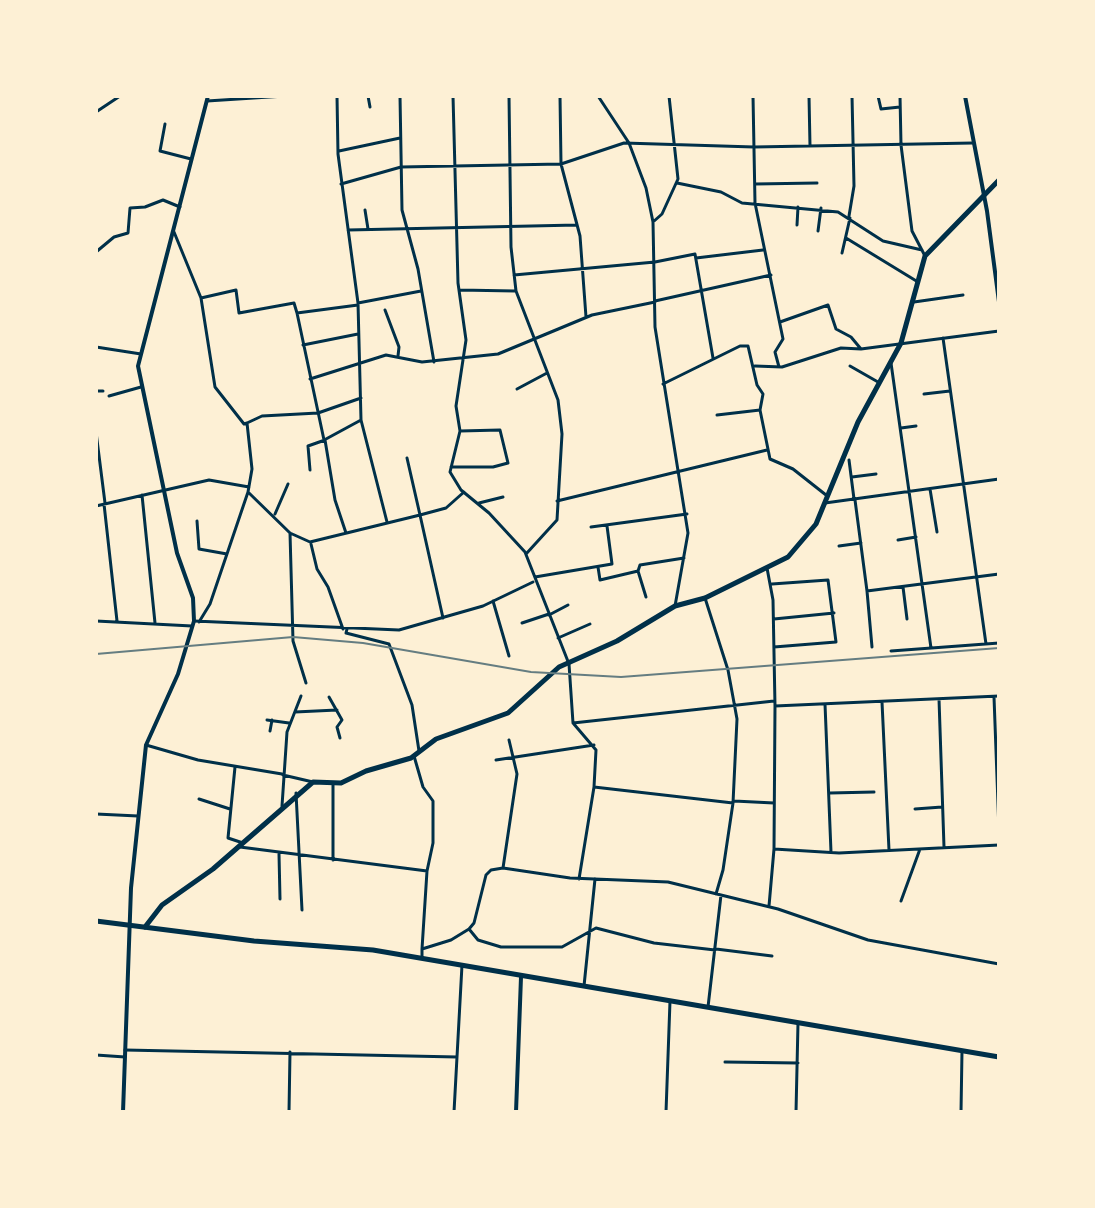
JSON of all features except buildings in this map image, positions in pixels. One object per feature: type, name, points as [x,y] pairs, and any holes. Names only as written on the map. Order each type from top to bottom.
[{"type":"main road","points":[[145,927],[162,905],[240,845],[296,793],[313,782],[333,784],[416,754],[436,739],[508,713],[555,670],[675,606],[705,598],[788,557],[808,537],[827,500],[858,422],[901,343],[914,302],[924,253],[999,180]]},
{"type":"main road","points":[[96,921],[422,958],[999,1057]]},
{"type":"street","points":[[96,112],[120,96]]},
{"type":"street","points":[[196,623],[192,591],[177,553],[141,387],[141,354],[208,99],[285,96]]},
{"type":"street","points":[[337,96],[341,184],[358,304],[361,420],[387,522]]},
{"type":"street","points":[[368,96],[370,107]]},
{"type":"street","points":[[400,96],[402,210],[422,290],[434,362]]},
{"type":"street","points":[[453,96],[455,228],[465,359],[456,406],[460,431],[449,467],[452,479],[526,554],[569,664],[573,723],[594,745],[594,787],[579,879]]},
{"type":"street","points":[[509,96],[511,227],[516,291],[558,400],[562,434],[557,520],[526,554]]},
{"type":"street","points":[[560,96],[561,164],[577,225],[586,317]]},
{"type":"street","points":[[598,96],[629,143],[646,188],[653,222],[655,301],[663,384],[687,514],[688,533],[675,606]]},
{"type":"street","points":[[653,222],[662,214],[677,183],[676,145],[669,96]]},
{"type":"street","points":[[753,96],[755,203],[783,339],[775,352],[779,367]]},
{"type":"street","points":[[809,96],[810,146]]},
{"type":"street","points":[[842,253],[854,186],[852,96]]},
{"type":"street","points":[[878,96],[881,109],[900,107]]},
{"type":"street","points":[[900,96],[901,145],[912,231],[924,253]]},
{"type":"street","points":[[965,96],[999,302]]},
{"type":"street","points":[[165,124],[160,151],[191,159]]},
{"type":"street","points":[[339,151],[400,138]]},
{"type":"street","points":[[341,184],[401,167],[561,164],[629,143],[754,147],[973,143]]},
{"type":"street","points":[[677,183],[721,192],[742,203],[821,208],[849,218],[883,241],[924,253]]},
{"type":"street","points":[[755,184],[817,183]]},
{"type":"street","points":[[96,252],[114,237],[128,233],[130,208],[145,207],[163,200],[180,207]]},
{"type":"street","points":[[797,225],[798,207]]},
{"type":"street","points":[[818,231],[821,208]]},
{"type":"street","points":[[365,210],[368,229]]},
{"type":"street","points":[[348,230],[577,225]]},
{"type":"street","points":[[174,232],[201,298],[215,387],[244,424],[262,416],[318,413],[361,398]]},
{"type":"street","points":[[846,238],[918,282]]},
{"type":"street","points":[[696,258],[765,249]]},
{"type":"street","points":[[514,275],[655,262],[695,254],[713,358]]},
{"type":"street","points":[[310,379],[386,355],[434,362],[498,354],[586,317],[771,275]]},
{"type":"street","points":[[201,298],[236,290],[239,313],[294,303],[335,500],[346,533]]},
{"type":"street","points":[[297,313],[422,290]]},
{"type":"street","points":[[459,290],[516,291]]},
{"type":"street","points":[[914,302],[963,295]]},
{"type":"street","points":[[780,322],[828,305],[836,329],[851,337],[861,349]]},
{"type":"street","points":[[385,310],[399,347],[398,356]]},
{"type":"street","points":[[755,366],[779,367],[841,348],[861,349],[999,331]]},
{"type":"street","points":[[303,345],[358,334]]},
{"type":"street","points":[[943,338],[986,644]]},
{"type":"street","points":[[663,384],[713,358],[745,345],[750,348],[757,385],[763,394],[760,410],[767,450],[773,461],[793,469],[827,500],[999,479]]},
{"type":"street","points":[[96,347],[141,354]]},
{"type":"street","points":[[891,363],[931,648]]},
{"type":"street","points":[[850,366],[880,383]]},
{"type":"street","points":[[517,389],[547,373]]},
{"type":"street","points":[[109,396],[141,387]]},
{"type":"street","points":[[96,391],[103,391]]},
{"type":"street","points":[[924,394],[950,391]]},
{"type":"street","points":[[717,415],[760,410]]},
{"type":"street","points":[[310,470],[308,446],[361,420]]},
{"type":"street","points":[[123,1112],[129,924],[146,745],[228,554],[252,469],[247,423]]},
{"type":"street","points":[[901,428],[916,426]]},
{"type":"street","points":[[449,467],[493,467],[508,463],[500,430],[460,431]]},
{"type":"street","points":[[96,432],[117,621]]},
{"type":"street","points":[[557,501],[767,450]]},
{"type":"street","points":[[407,458],[443,618]]},
{"type":"street","points":[[849,460],[872,647]]},
{"type":"street","points":[[851,477],[876,474]]},
{"type":"street","points":[[96,506],[216,480],[248,490],[290,533],[310,542],[446,508],[464,492]]},
{"type":"street","points":[[274,515],[288,484]]},
{"type":"street","points":[[930,489],[937,532]]},
{"type":"street","points":[[142,495],[155,623]]},
{"type":"street","points":[[479,503],[503,497]]},
{"type":"street","points":[[591,527],[687,514]]},
{"type":"street","points":[[197,521],[199,549],[228,554]]},
{"type":"street","points":[[96,621],[399,630],[493,601],[534,579],[612,564],[607,526]]},
{"type":"street","points":[[290,533],[293,641],[306,683]]},
{"type":"street","points":[[898,540],[916,537]]},
{"type":"street","points":[[310,542],[317,569],[328,587],[346,633],[389,644],[412,705],[416,754],[423,787],[433,801],[433,843],[427,871],[422,958]]},
{"type":"street","points":[[839,546],[861,543]]},
{"type":"street","points":[[646,597],[638,571],[640,565],[684,558]]},
{"type":"street","points":[[598,567],[600,580],[638,571]]},
{"type":"street","points":[[767,568],[772,584],[774,647],[774,849],[769,906]]},
{"type":"street","points":[[867,591],[999,574]]},
{"type":"street","points":[[772,584],[828,580],[836,642],[774,647]]},
{"type":"street","points":[[903,587],[907,619]]},
{"type":"street","points":[[705,598],[736,707],[733,802],[718,894],[708,1008]]},
{"type":"street","points":[[493,601],[509,656]]},
{"type":"street","points":[[522,623],[568,605]]},
{"type":"street","points":[[773,619],[834,613]]},
{"type":"street","points":[[558,638],[590,624]]},
{"type":"street","points":[[891,651],[999,643]]},
{"type":"street","points":[[282,806],[282,775],[289,723],[301,696]]},
{"type":"street","points":[[573,723],[774,704],[996,696],[999,831]]},
{"type":"street","points":[[329,697],[342,720],[337,727],[340,738]]},
{"type":"street","points":[[939,699],[944,847]]},
{"type":"street","points":[[882,702],[889,850]]},
{"type":"street","points":[[825,704],[832,852]]},
{"type":"street","points":[[295,712],[337,710]]},
{"type":"street","points":[[270,731],[269,720],[289,723]]},
{"type":"street","points":[[503,868],[517,774],[509,740]]},
{"type":"street","points":[[146,745],[313,782]]},
{"type":"street","points":[[496,760],[594,745]]},
{"type":"street","points":[[235,767],[228,838],[240,845],[279,854],[427,871]]},
{"type":"street","points":[[333,784],[333,860]]},
{"type":"street","points":[[594,787],[733,802],[774,803]]},
{"type":"street","points":[[829,793],[874,792]]},
{"type":"street","points":[[296,793],[302,910]]},
{"type":"street","points":[[199,799],[231,809]]},
{"type":"street","points":[[915,809],[942,807]]},
{"type":"street","points":[[96,814],[138,816]]},
{"type":"street","points":[[774,849],[832,852],[999,845]]},
{"type":"street","points":[[901,901],[920,849]]},
{"type":"street","points":[[279,854],[280,899]]},
{"type":"street","points":[[422,949],[451,940],[469,929],[474,923],[486,875],[491,870],[503,868],[579,879],[658,880],[769,906],[868,940],[999,964]]},
{"type":"street","points":[[584,986],[595,879]]},
{"type":"street","points":[[469,929],[483,942],[512,947],[562,947],[591,929],[613,930],[654,943],[772,956]]},
{"type":"street","points":[[454,1112],[462,965]]},
{"type":"street","points":[[516,1112],[521,977]]},
{"type":"street","points":[[666,1112],[670,1001]]},
{"type":"street","points":[[796,1112],[798,1023]]},
{"type":"street","points":[[125,1050],[457,1057]]},
{"type":"street","points":[[961,1112],[962,1051]]},
{"type":"street","points":[[289,1112],[290,1052]]},
{"type":"street","points":[[96,1055],[125,1057]]},
{"type":"street","points":[[725,1062],[798,1063]]},
{"type":"railway","points":[[96,654],[293,637],[363,643],[531,672],[621,677],[999,648]]}]
